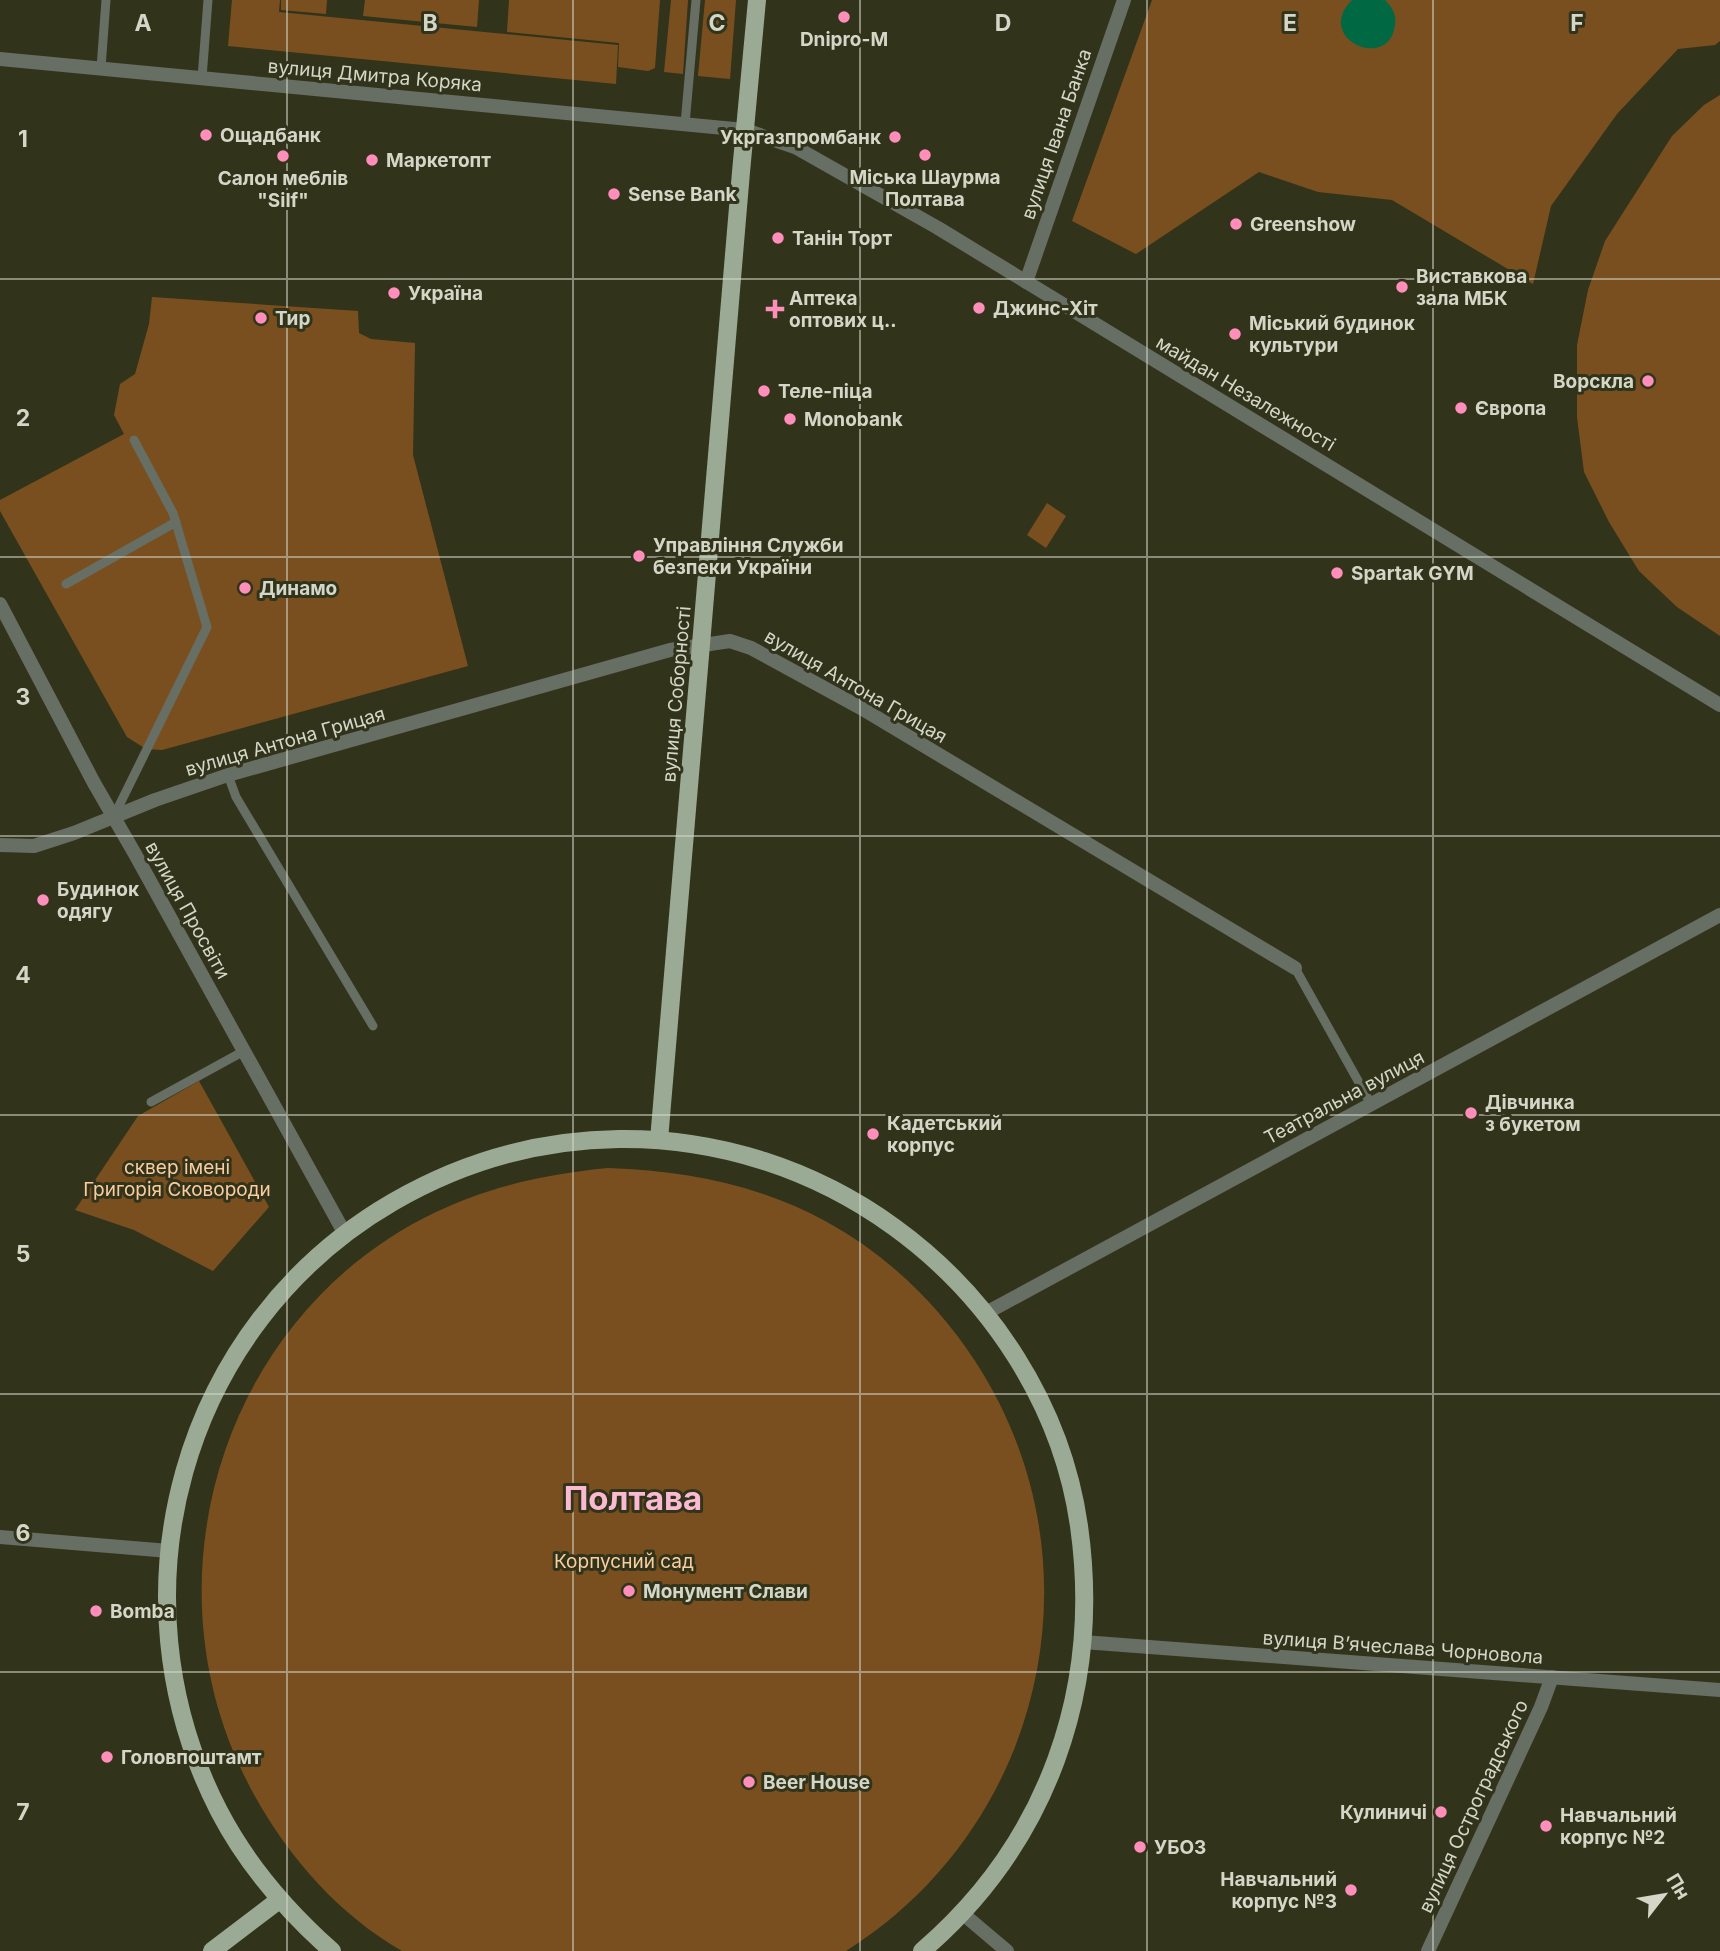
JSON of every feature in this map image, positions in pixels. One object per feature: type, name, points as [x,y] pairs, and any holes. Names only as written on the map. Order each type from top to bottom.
[{"type":"main road","name":"вулиця Соборності","points":[[659,1140],[757,0]]},
{"type":"main road","points":[[332,1951],[279,1900],[241,1850],[220,1813],[190,1744],[175,1686],[166,1603],[174,1515],[188,1458],[203,1415],[255,1326],[303,1271],[345,1234],[377,1211],[453,1172],[526,1150],[604,1139],[659,1140],[743,1154],[780,1166],[846,1196],[878,1215],[940,1264],[986,1314],[1012,1351],[1040,1401],[1066,1469],[1077,1514],[1083,1557],[1083,1642],[1072,1706],[1062,1743],[1044,1789],[1012,1848],[962,1913],[922,1951]]},
{"type":"main road","points":[[212,1951],[279,1900]]},
{"type":"street","name":"вулиця Івана Банка","points":[[1026,282],[1124,0]]},
{"type":"street","name":"вулиця Дмитра Коряка","points":[[0,59],[745,130]]},
{"type":"street","name":"майдан Незалежності","points":[[745,130],[795,147],[938,228],[1720,705]]},
{"type":"street","name":"вулиця Просвіти","points":[[0,604],[94,783],[345,1234]]},
{"type":"street","name":"вулиця Антона Грицая","points":[[0,845],[34,846],[228,775],[656,654],[730,641],[751,648],[861,708],[1295,968]]},
{"type":"street","name":"Театральна вулиця","points":[[986,1314],[1720,915]]},
{"type":"street","points":[[0,1537],[169,1551]]},
{"type":"street","name":"вулиця Вʼячеслава Чорновола","points":[[1083,1642],[1720,1690]]},
{"type":"street","name":"вулиця Остроградського","points":[[1428,1951],[1552,1678]]},
{"type":"street","points":[[962,1913],[1007,1951]]},
{"type":"lane","points":[[101,68],[106,0]]},
{"type":"lane","points":[[202,78],[208,0]]},
{"type":"lane","points":[[685,124],[696,0]]},
{"type":"lane","points":[[114,816],[207,627],[173,513],[134,440]]},
{"type":"lane","points":[[66,584],[176,522]]},
{"type":"lane","points":[[228,775],[236,797],[373,1026]]},
{"type":"lane","points":[[1295,968],[1371,1104]]},
{"type":"lane","points":[[151,1102],[244,1051]]},
{"type":"green space","points":[[232,0],[280,0],[279,12],[618,45],[616,84],[228,46]]},
{"type":"green space","points":[[281,0],[327,0],[326,14],[281,10]]},
{"type":"green space","points":[[365,0],[479,0],[477,27],[363,16]]},
{"type":"green space","points":[[509,0],[660,0],[655,68],[648,71],[618,67],[619,43],[507,32]]},
{"type":"green space","points":[[671,0],[688,0],[683,74],[664,72]]},
{"type":"green space","points":[[705,0],[736,0],[730,79],[698,76]]},
{"type":"green space","points":[[1152,0],[1720,0],[1720,41],[1715,45],[1678,49],[1617,114],[1551,206],[1533,284],[1392,200],[1318,192],[1259,172],[1136,254],[1072,221]]},
{"type":"green space","name":"Ворскла","points":[[1720,95],[1720,636],[1677,607],[1639,571],[1609,522],[1584,472],[1577,417],[1577,345],[1588,290],[1605,241],[1672,136],[1704,105]]},
{"type":"green space","name":"Динамо","points":[[152,297],[358,311],[359,333],[371,339],[415,343],[413,455],[468,666],[162,750],[146,749],[127,737],[0,511],[0,500],[124,434],[114,415],[120,384],[135,374],[149,324]]},
{"type":"green space","points":[[1047,503],[1066,516],[1046,548],[1027,535]]},
{"type":"green space","name":"сквер імені Григорія Сковороди","points":[[199,1081],[269,1207],[213,1271],[134,1230],[75,1210],[138,1116]]},
{"type":"green space","name":"Корпусний сад","points":[[608,1168],[694,1176],[748,1189],[801,1209],[849,1235],[910,1282],[945,1320],[975,1361],[1015,1438],[1038,1519],[1044,1602],[1034,1683],[1009,1761],[969,1834],[914,1898],[846,1951],[402,1951],[352,1916],[308,1873],[289,1849],[242,1771],[214,1692],[202,1612],[206,1531],[225,1452],[258,1379],[304,1312],[364,1256],[436,1212],[519,1182]]},
{"type":"shaded area","points":[[1352,0],[1385,0],[1392,8],[1395,25],[1390,39],[1380,47],[1357,45],[1347,37],[1341,27],[1342,14]]},
{"type":"place","name":"Dnipro-M","points":[[844,17]]},
{"type":"place","name":"Ощадбанк","points":[[206,135]]},
{"type":"place","name":"Укргазпромбанк","points":[[895,137]]},
{"type":"place","name":"Міська Шаурма Полтава","points":[[925,155]]},
{"type":"place","name":"Салон меблів \"Silf\"","points":[[283,156]]},
{"type":"place","name":"Маркетопт","points":[[372,160]]},
{"type":"place","name":"Sense Bank","points":[[614,194]]},
{"type":"place","name":"Greenshow","points":[[1236,224]]},
{"type":"place","name":"Танін Торт","points":[[778,238]]},
{"type":"place","name":"Виставкова зала МБК","points":[[1402,287]]},
{"type":"place","name":"Україна","points":[[394,293]]},
{"type":"place","name":"Джинс-Хіт","points":[[979,308]]},
{"type":"place","name":"Аптека оптових ц..","points":[[775,309]]},
{"type":"place","name":"Тир","points":[[261,318]]},
{"type":"place","name":"Міський будинок культури","points":[[1235,334]]},
{"type":"place","name":"Ворскла","points":[[1648,381]]},
{"type":"place","name":"Теле-піца","points":[[764,391]]},
{"type":"place","name":"Європа","points":[[1461,408]]},
{"type":"place","name":"Monobank","points":[[790,419]]},
{"type":"place","name":"Управління Служби безпеки України","points":[[639,556]]},
{"type":"place","name":"Spartak GYM","points":[[1337,573]]},
{"type":"place","name":"Динамо","points":[[245,588]]},
{"type":"place","name":"Будинок одягу","points":[[43,900]]},
{"type":"place","name":"Дівчинка з букетом","points":[[1471,1113]]},
{"type":"place","name":"Кадетський корпус","points":[[873,1134]]},
{"type":"place","name":"Монумент Слави","points":[[629,1591]]},
{"type":"place","name":"Bomba","points":[[96,1611]]},
{"type":"place","name":"Головпоштамт","points":[[107,1757]]},
{"type":"place","name":"Beer House","points":[[749,1782]]},
{"type":"place","name":"Кулиничі","points":[[1441,1812]]},
{"type":"place","name":"Навчальний корпус №2","points":[[1546,1826]]},
{"type":"place","name":"УБОЗ","points":[[1140,1847]]},
{"type":"place","name":"Навчальний корпус №3","points":[[1351,1890]]},
{"type":"district","name":"Полтава","points":[[633,1498]]}]
